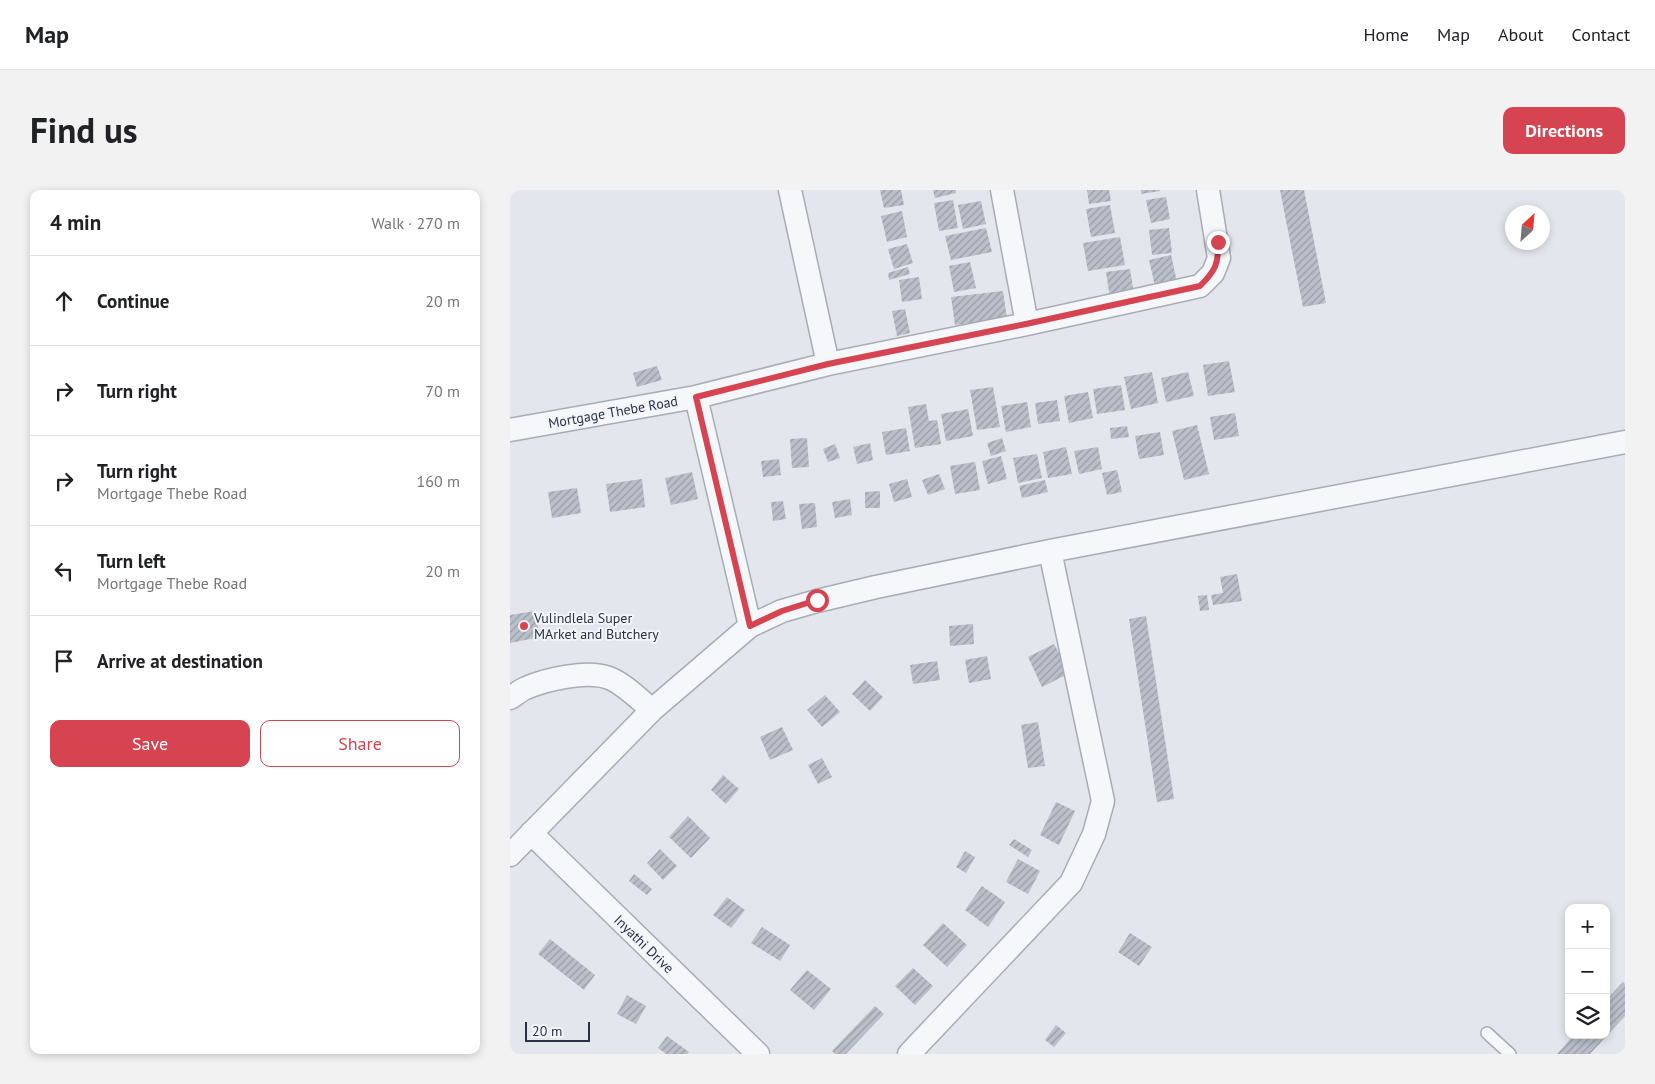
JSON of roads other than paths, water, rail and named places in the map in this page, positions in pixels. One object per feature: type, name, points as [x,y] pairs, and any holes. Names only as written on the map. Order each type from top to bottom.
[{"type":"street","points":[[790,190],[828,364]]},
{"type":"street","points":[[1002,190],[1026,324]]},
{"type":"street","name":"Mortgage Thebe Road","points":[[510,430],[696,397],[828,364],[1200,286],[1213,273],[1219,258],[1208,190]]},
{"type":"street","points":[[696,397],[750,626]]},
{"type":"street","points":[[510,855],[652,710],[750,626],[782,611],[817,600],[1050,550],[1625,442]]},
{"type":"street","points":[[909,1054],[1071,883],[1094,834],[1103,801],[1050,550]]},
{"type":"street","points":[[510,698],[525,688],[569,676],[593,675],[610,678],[631,692],[652,710]]},
{"type":"street","name":"Inyathi Drive","points":[[531,834],[758,1054]]},
{"type":"lane","points":[[1488,1033],[1510,1054]]},
{"type":"place","name":"Vulindlela Super MArket and Butchery","points":[[524,626]]}]
